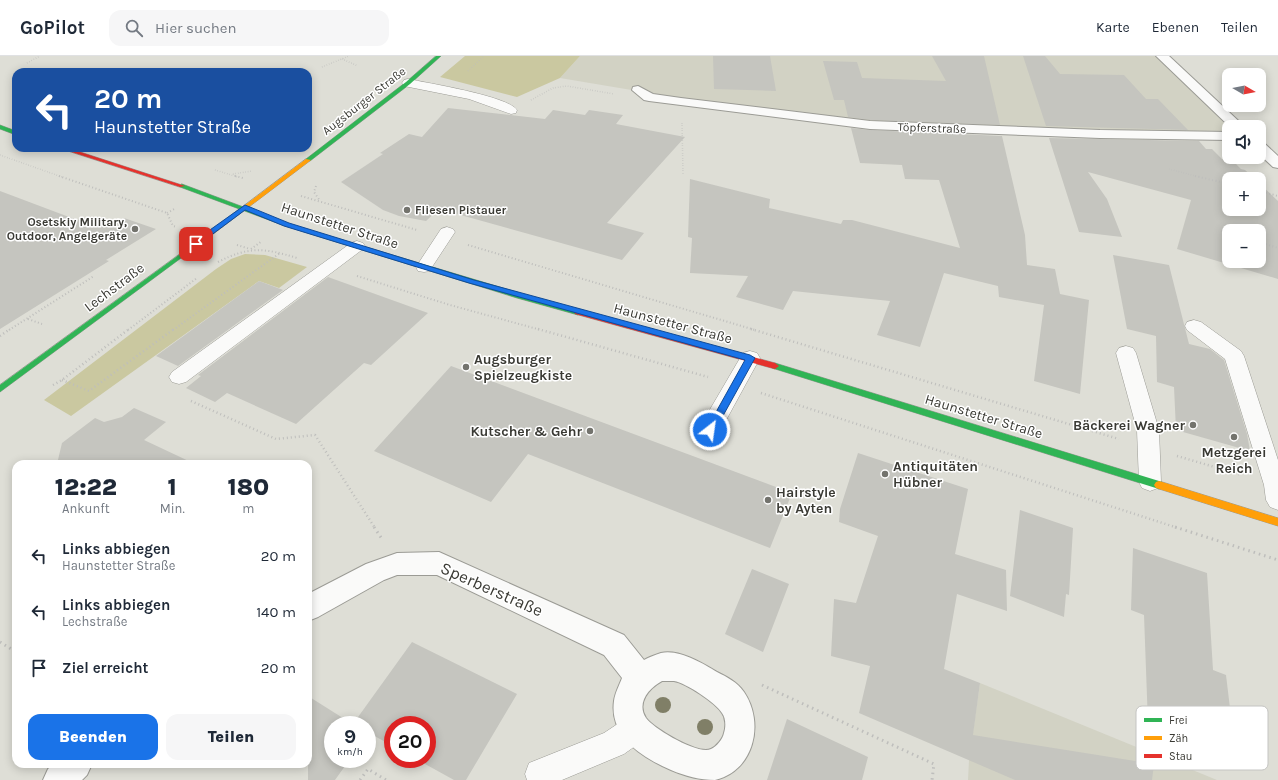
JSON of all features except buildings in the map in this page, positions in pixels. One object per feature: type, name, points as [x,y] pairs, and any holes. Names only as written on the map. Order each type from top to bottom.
[{"type":"main road","name":"Augsburger Straße","points":[[245,208],[408,83],[439,56]]},
{"type":"main road","points":[[0,128],[12,132]]},
{"type":"main road","name":"Haunstetter Straße","points":[[75,152],[188,188],[287,224],[424,267],[534,300],[750,358],[1278,522]]},
{"type":"main road","name":"Lechstraße","points":[[0,389],[245,208]]},
{"type":"street","points":[[1162,56],[1231,120]]},
{"type":"street","name":"Töpferstraße","points":[[644,93],[681,102],[870,125],[1100,134],[1222,136]]},
{"type":"street","points":[[1266,153],[1278,164]]},
{"type":"street","name":"Sperberstraße","points":[[312,606],[374,572],[397,564],[439,563],[614,646],[640,678]]},
{"type":"street","points":[[662,667],[674,667],[685,671],[727,694],[735,704],[739,716],[741,729],[739,742],[731,754],[720,762],[706,767],[692,764],[645,739],[635,729],[630,716],[628,702],[632,689],[640,678],[650,670],[662,667]]},
{"type":"street","points":[[59,780],[72,768]]},
{"type":"lane","points":[[408,83],[492,102],[511,110]]},
{"type":"lane","points":[[424,267],[446,235]]},
{"type":"lane","points":[[179,377],[357,246]]},
{"type":"lane","points":[[1194,326],[1234,356],[1276,493]]},
{"type":"lane","points":[[1126,353],[1148,430],[1150,448],[1150,482]]},
{"type":"lane","points":[[710,430],[750,358]]},
{"type":"lane","points":[[540,774],[614,744],[635,729]]},
{"type":"path","points":[[27,63],[40,56]]},
{"type":"path","points":[[322,67],[349,56]]},
{"type":"path","points":[[342,59],[358,66]]},
{"type":"path","points":[[511,110],[524,105],[553,88],[567,86],[613,94],[644,93]]},
{"type":"path","points":[[681,102],[683,174]]},
{"type":"path","points":[[0,155],[167,214],[173,226]]},
{"type":"path","points":[[1169,169],[1222,182]]},
{"type":"path","points":[[1266,193],[1278,196]]},
{"type":"path","points":[[320,202],[446,235],[1150,448],[1276,493]]},
{"type":"path","points":[[1266,244],[1278,248]]},
{"type":"path","points":[[250,249],[266,249],[281,253],[450,305],[736,384],[1278,560]]},
{"type":"path","points":[[62,380],[89,391],[281,253]]},
{"type":"path","points":[[0,336],[94,276]]},
{"type":"path","points":[[27,318],[42,324]]},
{"type":"path","points":[[179,377],[164,389],[276,439],[315,434],[397,564]]},
{"type":"path","points":[[0,642],[12,650]]},
{"type":"path","points":[[727,694],[750,680],[934,764],[932,780]]},
{"type":"path","points":[[360,780],[368,769],[386,780]]},
{"type":"shaded area","points":[[465,56],[580,56],[560,78],[517,97],[440,77]]},
{"type":"shaded area","points":[[580,56],[1165,56],[1222,107],[1222,112],[1227,112],[1236,120],[1222,120],[1222,136],[805,119],[560,78]]},
{"type":"shaded area","points":[[245,254],[265,255],[307,267],[279,288],[259,281],[71,416],[44,400],[216,269],[231,259]]},
{"type":"shaded area","points":[[980,683],[1136,747],[1136,770],[1193,770],[1217,780],[968,780],[969,760]]},
{"type":"traffic: fast","points":[[308,160],[408,83],[439,56]]},
{"type":"traffic: fast","points":[[0,127],[12,132]]},
{"type":"traffic: fast","points":[[182,186],[287,225],[520,296],[578,312]]},
{"type":"traffic: fast","points":[[0,389],[198,243]]},
{"type":"traffic: fast","points":[[775,366],[1159,485]]},
{"type":"traffic: slow","points":[[198,243],[308,160]]},
{"type":"traffic: slow","points":[[1159,485],[1278,522]]},
{"type":"traffic: jam","points":[[75,152],[182,186]]},
{"type":"traffic: jam","points":[[578,312],[775,366]]},
{"type":"place","name":"Fliesen Pistauer","points":[[407,210]]},
{"type":"place","name":"Osetskiy Military, Outdoor, Angelgeräte","points":[[135,229]]},
{"type":"place","name":"Augsburger Spielzeugkiste","points":[[466,367]]},
{"type":"place","name":"Bäckerei Wagner","points":[[1193,425]]},
{"type":"place","name":"Kutscher & Gehr","points":[[590,431]]},
{"type":"place","name":"Metzgerei Reich","points":[[1234,437]]},
{"type":"place","name":"Antiquitäten Hübner","points":[[885,474]]},
{"type":"place","name":"Hairstyle by Ayten","points":[[768,500]]},
{"type":"route","points":[[196,244],[245,208],[287,224],[471,282],[646,331],[750,358],[710,430]]}]
